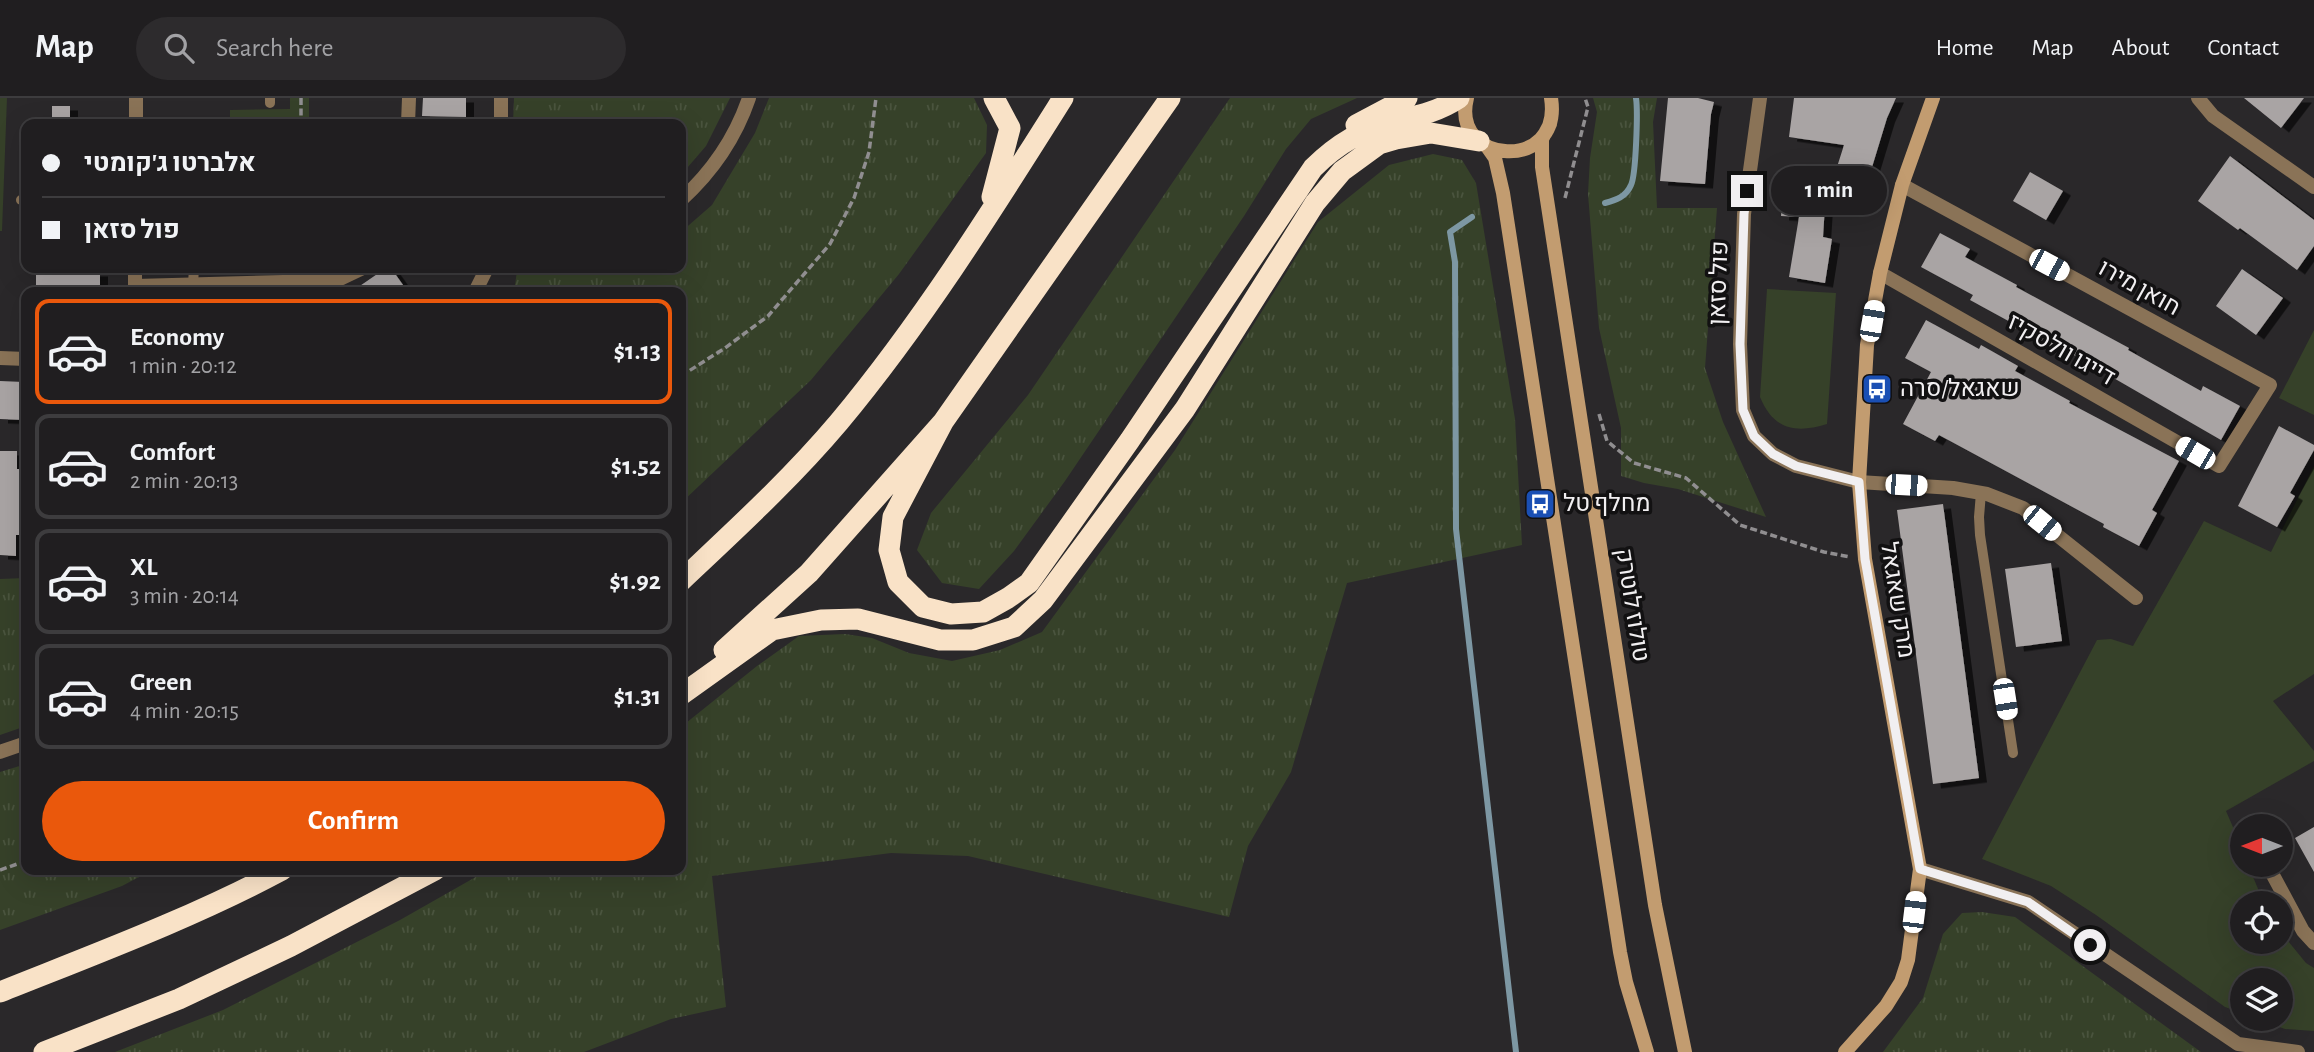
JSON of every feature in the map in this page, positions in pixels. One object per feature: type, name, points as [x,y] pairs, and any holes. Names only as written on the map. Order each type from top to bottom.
[{"type":"highway","points":[[983,224],[1010,128],[994,98]]},
{"type":"highway","points":[[686,575],[749,518],[838,423],[927,308],[1063,98]]},
{"type":"highway","points":[[686,684],[809,573],[943,422],[1170,98]]},
{"type":"highway","points":[[943,422],[893,517],[889,550],[898,582],[923,607],[951,614],[983,612],[1029,583],[1130,440],[1331,144],[1367,117],[1407,98]]},
{"type":"highway","points":[[1313,168],[1329,152],[1349,139],[1391,122],[1427,114],[1459,98]]},
{"type":"highway","points":[[686,691],[772,630],[821,620],[858,619],[940,640],[973,640],[1014,628],[1043,600],[1185,409],[1315,203],[1342,171],[1379,144],[1396,139],[1431,133],[1484,145]]},
{"type":"highway","points":[[0,992],[200,909],[273,875]]},
{"type":"highway","points":[[44,1052],[192,994],[426,875]]},
{"type":"main road","points":[[1467,98],[1466,118],[1471,131],[1495,158],[1503,193],[1620,952],[1647,1052]]},
{"type":"main road","name":"טולוז לוטרק","points":[[1551,98],[1553,110],[1550,124],[1542,139],[1542,167],[1655,905],[1685,1052]]},
{"type":"main road","name":"מרק שאגאל","points":[[1845,1052],[1886,1006],[1901,982],[1908,960],[1920,869],[1865,559],[1859,482],[1867,345],[1880,273],[1902,185],[1933,98]]},
{"type":"main road","points":[[1484,145],[1502,153],[1517,152],[1531,147],[1542,137],[1550,124]]},
{"type":"street","points":[[136,98],[136,119]]},
{"type":"street","points":[[408,119],[409,98]]},
{"type":"street","points":[[501,98],[501,119]]},
{"type":"street","points":[[686,195],[723,153],[741,120],[749,98]]},
{"type":"street","name":"פול סזאן","points":[[1760,98],[1744,214],[1740,344],[1743,410],[1754,436],[1773,454],[1796,466],[1859,482],[1953,488],[1981,493],[2024,508],[2136,598]]},
{"type":"street","points":[[2198,98],[2213,116],[2314,187]]},
{"type":"street","name":"חואן מירו","points":[[1902,185],[2270,385],[2219,467]]},
{"type":"street","points":[[158,287],[322,281],[342,278],[352,273]]},
{"type":"street","name":"דייגו וולסקיז","points":[[1880,273],[2219,467]]},
{"type":"street","points":[[0,358],[21,359]]},
{"type":"street","points":[[0,752],[21,745]]},
{"type":"street","points":[[1920,869],[2028,902],[2238,1044],[2298,1052]]},
{"type":"street","points":[[2274,877],[2303,931],[2314,943]]},
{"type":"lane","points":[[193,284],[194,273]]},
{"type":"lane","points":[[1981,493],[1980,535],[2013,753]]},
{"type":"path","points":[[301,98],[301,119]]},
{"type":"path","points":[[686,373],[768,316],[830,244],[858,187],[869,152],[876,98]]},
{"type":"path","points":[[1565,198],[1588,107],[1585,98]]},
{"type":"path","points":[[1595,402],[1607,442],[1633,463],[1686,478],[1740,525],[1824,552],[1865,559]]},
{"type":"path","points":[[0,870],[21,863]]},
{"type":"green space","points":[[0,98],[7,98],[2,231],[0,231]]},
{"type":"green space","points":[[290,98],[309,98],[309,119],[230,119],[230,110],[290,109]]},
{"type":"green space","points":[[514,98],[730,98],[706,146],[686,169],[686,119],[513,119]]},
{"type":"green space","points":[[769,98],[974,98],[987,125],[986,153],[899,274],[811,380],[686,498],[686,287],[515,287],[517,273],[686,273],[686,228],[712,205],[755,133]]},
{"type":"green space","points":[[1230,98],[1357,98],[1311,119],[1286,149],[1244,216],[1065,481],[1014,551],[979,589],[942,583],[917,550],[931,513],[1028,395]]},
{"type":"green space","points":[[1593,98],[1657,98],[1653,122],[1657,208],[1717,208],[1705,368],[1723,422],[1766,517],[1678,489],[1621,476],[1621,428],[1599,328],[1588,194],[1597,112]]},
{"type":"green space","points":[[1433,154],[1462,160],[1476,183],[1515,419],[1522,545],[1347,583],[1291,772],[1248,846],[1229,917],[968,856],[891,853],[712,876],[726,1007],[671,1019],[584,1052],[115,1052],[223,1010],[400,920],[479,875],[686,875],[686,723],[799,636],[845,634],[872,638],[909,653],[952,661],[1000,650],[1042,632],[1175,450],[1318,222],[1389,165]]},
{"type":"green space","points":[[1767,289],[1836,293],[1827,424],[1805,428],[1786,426],[1771,416],[1760,397]]},
{"type":"green space","points":[[2314,330],[2314,415],[2279,398]]},
{"type":"green space","points":[[2314,466],[2314,674],[2273,701],[2314,751],[2314,761],[2226,811],[2230,820],[2230,877],[2253,877],[2259,891],[2230,891],[2230,954],[2293,954],[2293,947],[2306,963],[2314,968],[2314,1031],[2293,1030],[2293,968],[2230,968],[2230,1009],[2051,886],[1982,859],[2097,640],[2111,639],[2133,646],[2204,521],[2271,552]]},
{"type":"green space","points":[[21,578],[21,728],[0,735],[0,579]]},
{"type":"green space","points":[[21,766],[21,875],[143,875],[122,886],[0,930],[0,772]]},
{"type":"green space","points":[[1982,912],[2015,917],[2201,1052],[1883,1052],[1923,998],[1943,934],[1962,913]]},
{"type":"building","points":[[423,98],[466,98],[466,117],[422,116]]},
{"type":"building","points":[[1668,98],[1698,98],[1714,102],[1705,184],[1660,181]]},
{"type":"building","points":[[1794,98],[1896,98],[1869,177],[1837,167],[1844,145],[1789,137]]},
{"type":"building","points":[[2244,98],[2304,98],[2281,128]]},
{"type":"building","points":[[52,106],[70,106],[70,119],[52,119]]},
{"type":"building","points":[[2230,156],[2314,220],[2314,246],[2297,270],[2198,201]]},
{"type":"building","points":[[1784,171],[1827,173],[1823,237],[1832,239],[1825,283],[1789,277],[1799,217],[1781,216]]},
{"type":"building","points":[[2030,172],[2063,191],[2046,220],[2013,201]]},
{"type":"building","points":[[1940,233],[1970,249],[1965,257],[2017,285],[2016,287],[2129,348],[2128,350],[2201,391],[2203,386],[2240,406],[2221,440],[2060,347],[2058,351],[2013,327],[2014,324],[1970,300],[1973,295],[1921,267]]},
{"type":"building","points":[[2242,269],[2283,298],[2256,335],[2216,306]]},
{"type":"building","points":[[36,273],[100,273],[100,287],[36,287]]},
{"type":"building","points":[[379,273],[395,273],[404,287],[358,287]]},
{"type":"building","points":[[1926,320],[1979,349],[1981,345],[2018,366],[2015,371],[2070,401],[2069,403],[2179,461],[2152,510],[2157,513],[2139,546],[2103,527],[2104,524],[1939,435],[1935,441],[1903,424],[1931,372],[1905,358]]},
{"type":"building","points":[[0,381],[21,382],[21,420],[0,419]]},
{"type":"building","points":[[2279,426],[2314,445],[2314,450],[2290,493],[2295,496],[2277,527],[2238,506]]},
{"type":"building","points":[[0,451],[17,451],[17,469],[21,469],[21,535],[16,535],[16,556],[0,555]]},
{"type":"building","points":[[1943,504],[1979,778],[1933,784],[1897,510]]},
{"type":"building","points":[[2051,563],[2062,641],[2016,647],[2005,569]]},
{"type":"building","points":[[2314,827],[2314,872],[2295,838]]},
{"type":"waterway","points":[[1605,203],[1623,195],[1631,185],[1636,143],[1636,98]]},
{"type":"waterway","points":[[1472,217],[1450,232],[1455,262],[1456,529],[1516,1052]]},
{"type":"place","name":"שאגאל/סרה","points":[[1877,389]]},
{"type":"place","name":"מחלף טל","points":[[1540,504]]},
{"type":"route","points":[[1747,191],[1740,344],[1743,410],[1754,436],[1773,454],[1796,466],[1859,482],[1865,559],[1920,869],[2028,902],[2090,945]]}]
